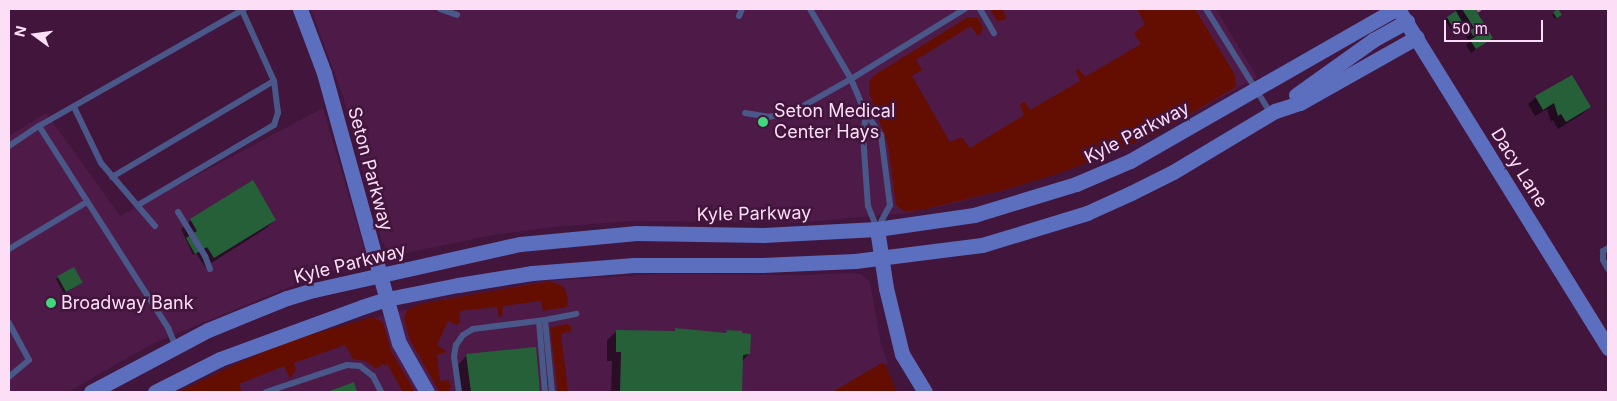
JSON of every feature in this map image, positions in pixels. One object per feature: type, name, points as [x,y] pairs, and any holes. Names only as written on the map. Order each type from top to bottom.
[{"type":"street","name":"Seton Parkway","points":[[300,9],[324,73],[380,275],[393,314],[399,344],[427,392]]},
{"type":"street","name":"Kyle Parkway","points":[[91,392],[208,330],[287,298],[314,290],[520,244],[636,233],[762,235],[877,230],[974,215],[1076,184],[1138,157],[1397,9]]},
{"type":"street","name":"Dacy Lane","points":[[1397,9],[1417,37],[1608,348]]},
{"type":"street","points":[[155,392],[220,359],[387,299],[458,285],[552,272],[634,265],[762,266],[880,259],[982,245],[1087,213],[1173,172],[1273,112],[1309,87],[1333,66],[1388,29],[1407,21]]},
{"type":"street","points":[[1273,112],[1300,103],[1417,37]]},
{"type":"street","points":[[877,230],[880,259],[902,354],[925,392]]},
{"type":"lane","points":[[9,146],[39,126],[244,9],[274,81],[278,114],[274,124],[138,205]]},
{"type":"lane","points":[[440,9],[457,15]]},
{"type":"lane","points":[[739,16],[742,9]]},
{"type":"lane","points":[[810,9],[851,79],[866,114],[881,135],[890,205],[877,230]]},
{"type":"lane","points":[[745,113],[768,117],[784,115],[851,79],[966,9]]},
{"type":"lane","points":[[980,9],[994,33]]},
{"type":"lane","points":[[1206,9],[1255,90],[1273,112]]},
{"type":"lane","points":[[112,176],[274,81]]},
{"type":"lane","points":[[74,107],[101,163],[155,226]]},
{"type":"lane","points":[[866,114],[863,135],[868,206],[877,230]]},
{"type":"lane","points":[[39,126],[168,328],[176,347]]},
{"type":"lane","points":[[9,249],[87,202]]},
{"type":"lane","points":[[178,212],[202,250],[210,269]]},
{"type":"lane","points":[[1608,248],[1604,251],[1603,260],[1608,269]]},
{"type":"lane","points":[[459,392],[454,358],[456,345],[464,335],[473,329],[542,321],[576,314]]},
{"type":"lane","points":[[542,321],[545,392]]},
{"type":"lane","points":[[542,321],[552,392]]},
{"type":"lane","points":[[9,323],[28,360],[9,377]]},
{"type":"lane","points":[[9,337],[17,339]]},
{"type":"lane","points":[[266,392],[347,366],[360,366],[373,376],[381,392]]},
{"type":"shaded area","name":"Seton Medical Center Hays","points":[[311,9],[1216,9],[1257,77],[1157,133],[1109,156],[1008,189],[947,205],[907,213],[795,223],[632,221],[553,227],[494,235],[395,255],[389,252],[382,241],[343,96]]},
{"type":"shaded area","points":[[990,9],[1002,9],[1006,16],[1005,20],[997,21]]},
{"type":"shaded area","points":[[1137,9],[1195,9],[1235,75],[1236,87],[1157,133],[1109,155],[1060,173],[1008,189],[926,209],[905,212],[896,205],[888,145],[869,93],[869,82],[873,76],[968,17],[978,18],[983,28],[981,34],[977,35],[971,26],[916,60],[922,70],[912,76],[950,142],[962,137],[970,148],[1024,115],[1020,106],[1022,102],[1025,102],[1030,110],[1080,81],[1076,72],[1078,68],[1085,77],[1141,44],[1134,33],[1145,24]]},
{"type":"shaded area","points":[[323,108],[364,248],[361,265],[324,273],[150,345],[68,392],[9,392],[9,136],[46,113],[120,216]]},
{"type":"shaded area","points":[[659,274],[799,275],[861,274],[870,282],[881,344],[888,364],[845,392],[178,392],[240,362],[292,340],[441,300],[547,281]]},
{"type":"shaded area","points":[[550,281],[564,287],[568,298],[567,307],[543,311],[541,301],[503,306],[502,317],[499,317],[497,307],[460,311],[460,322],[458,325],[448,321],[437,345],[447,352],[437,355],[440,381],[448,380],[451,386],[449,392],[439,391],[410,340],[404,319],[407,310],[420,304]]},
{"type":"shaded area","points":[[373,317],[383,323],[391,351],[415,392],[403,392],[387,364],[385,366],[383,364],[376,369],[366,361],[353,359],[345,345],[294,363],[296,370],[290,378],[284,366],[239,384],[242,392],[178,392],[240,362],[292,340]]},
{"type":"shaded area","points":[[566,324],[571,326],[571,331],[561,334],[568,392],[558,392],[550,328]]},
{"type":"shaded area","points":[[882,363],[885,364],[897,392],[832,392]]},
{"type":"building","points":[[1462,9],[1475,9],[1493,38],[1476,49],[1470,40],[1478,35],[1473,36],[1470,30],[1474,28]]},
{"type":"building","points":[[1558,9],[1562,15],[1557,18],[1553,12]]},
{"type":"building","points":[[1456,11],[1462,22],[1453,28],[1447,17]]},
{"type":"building","points":[[1572,75],[1591,107],[1566,122],[1561,114],[1558,116],[1554,103],[1543,110],[1535,96]]},
{"type":"building","points":[[253,180],[276,220],[214,258],[207,247],[195,254],[186,238],[197,231],[190,219]]},
{"type":"building","points":[[74,267],[83,283],[66,292],[57,276]]},
{"type":"building","points":[[675,328],[726,333],[727,330],[742,331],[742,333],[751,334],[750,354],[743,355],[742,392],[620,392],[621,352],[616,352],[616,330],[675,331]]},
{"type":"building","points":[[536,347],[540,392],[471,392],[466,354]]},
{"type":"building","points":[[354,382],[357,392],[327,392]]},
{"type":"place","name":"Seton Medical Center Hays","points":[[763,122]]},
{"type":"place","name":"Broadway Bank","points":[[51,303]]}]
